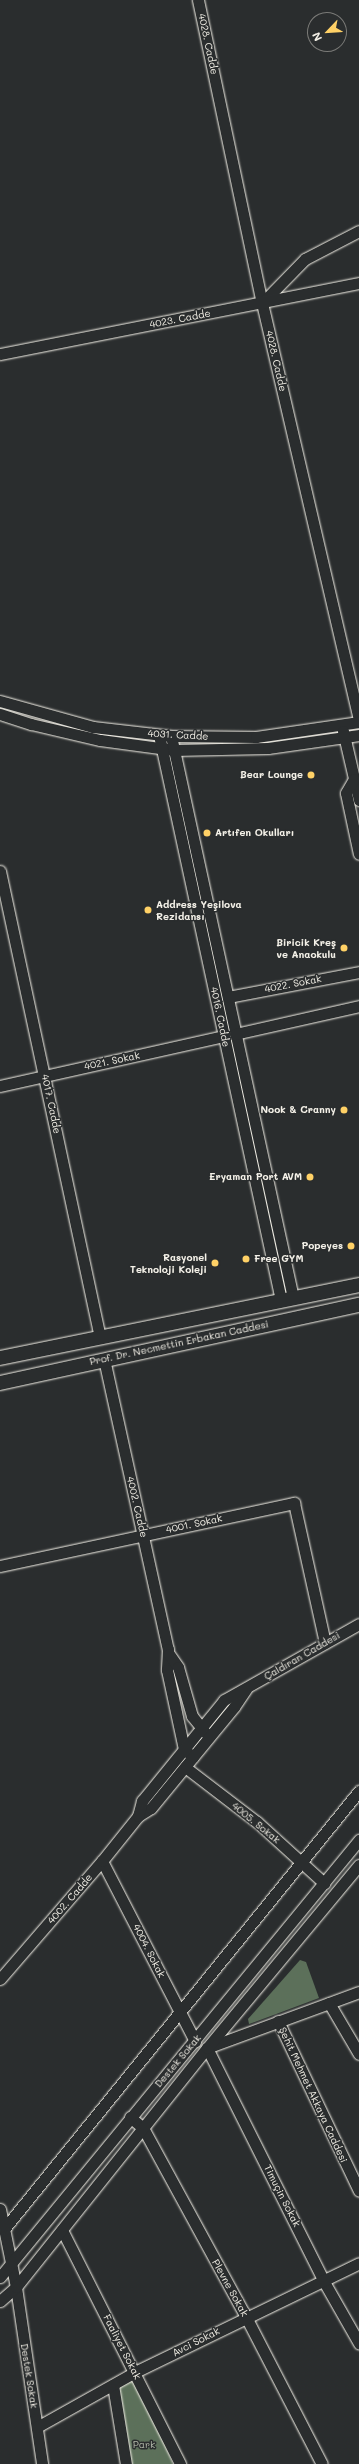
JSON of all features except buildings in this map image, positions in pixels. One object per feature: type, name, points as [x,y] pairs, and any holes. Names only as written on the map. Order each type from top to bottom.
[{"type":"main road","name":"Prof. Dr. Necmettin Erbakan Caddesi","points":[[0,1358],[359,1285]]},
{"type":"main road","name":"Prof. Dr. Necmettin Erbakan Caddesi","points":[[0,1383],[104,1359],[359,1305]]},
{"type":"street","name":"4028. Cadde","points":[[198,0],[262,303],[359,721]]},
{"type":"street","points":[[262,303],[305,259],[359,231]]},
{"type":"street","name":"4023. Cadde","points":[[0,354],[359,283]]},
{"type":"street","name":"4031. Cadde","points":[[0,702],[93,727],[171,736],[256,737],[342,725],[359,721]]},
{"type":"street","name":"4031. Cadde","points":[[0,714],[65,733],[174,750],[268,748],[359,734]]},
{"type":"street","points":[[342,725],[359,800]]},
{"type":"street","name":"4016. Cadde","points":[[159,734],[224,1036],[287,1299]]},
{"type":"street","name":"4016. Cadde","points":[[171,736],[228,997],[287,1299]]},
{"type":"street","points":[[354,780],[346,794],[359,854]]},
{"type":"street","name":"4017. Cadde","points":[[0,871],[100,1337]]},
{"type":"street","name":"4022. Sokak","points":[[228,997],[359,972]]},
{"type":"street","points":[[235,1034],[359,1006]]},
{"type":"street","name":"4021. Sokak","points":[[0,1086],[224,1036]]},
{"type":"street","name":"4002. Cadde","points":[[104,1359],[169,1654],[167,1670],[184,1749]]},
{"type":"street","name":"4001. Sokak","points":[[0,1566],[143,1534],[294,1503],[325,1643]]},
{"type":"street","name":"Çaldıran Caddesi","points":[[200,1729],[224,1700],[246,1689],[359,1624]]},
{"type":"street","name":"4002. Cadde","points":[[0,1979],[102,1862],[138,1816],[151,1808],[210,1737],[200,1729],[187,1704],[178,1667],[169,1654]]},
{"type":"street","name":"Çaldıran Caddesi","points":[[210,1737],[246,1689]]},
{"type":"street","name":"4002. Cadde","points":[[138,1816],[142,1802],[200,1729]]},
{"type":"street","points":[[184,1749],[193,1757]]},
{"type":"street","name":"4005. Sokak","points":[[185,1767],[257,1822],[324,1883]]},
{"type":"street","points":[[4,2230],[359,1791]]},
{"type":"street","name":"Destek Sokak","points":[[42,2464],[12,2265],[130,2117],[195,2041],[359,1840]]},
{"type":"street","name":"4004. Sokak","points":[[102,1862],[195,2041]]},
{"type":"street","name":"Destek Sokak","points":[[16,2287],[207,2048],[359,1865]]},
{"type":"street","points":[[207,2048],[359,1992]]},
{"type":"street","points":[[329,2003],[359,2054]]},
{"type":"street","name":"Şehit Mehmet Akkaya Caddesi","points":[[278,2021],[359,2191]]},
{"type":"street","name":"Timuçin Sokak","points":[[207,2048],[323,2280],[359,2343]]},
{"type":"street","name":"Plevne Sokak","points":[[130,2117],[143,2128],[246,2317],[322,2464]]},
{"type":"street","points":[[0,2209],[12,2265],[0,2278]]},
{"type":"street","name":"Faaliyet Sokak","points":[[62,2230],[135,2372],[180,2464]]},
{"type":"street","name":"Avci Sokak","points":[[37,2427],[135,2372],[359,2263]]},
{"type":"street","points":[[0,2301],[16,2287]]},
{"type":"street","points":[[113,2385],[126,2464]]},
{"type":"green space","points":[[300,1960],[306,1962],[319,1998],[249,2024],[248,2019]]},
{"type":"green space","name":"Park","points":[[135,2374],[173,2464],[128,2464],[117,2382]]},
{"type":"place","name":"Bear Lounge","points":[[311,775]]},
{"type":"place","name":"Artıfen Okulları","points":[[207,833]]},
{"type":"place","name":"Address Yeşilova Rezidansı","points":[[148,910]]},
{"type":"place","name":"Biricik Kreş ve Anaokulu","points":[[344,948]]},
{"type":"place","name":"Nook & Cranny","points":[[344,1110]]},
{"type":"place","name":"Eryaman Port AVM","points":[[310,1177]]},
{"type":"place","name":"Popeyes","points":[[351,1246]]},
{"type":"place","name":"Free GYM","points":[[246,1259]]},
{"type":"place","name":"Rasyonel Teknoloji Koleji","points":[[215,1263]]}]
